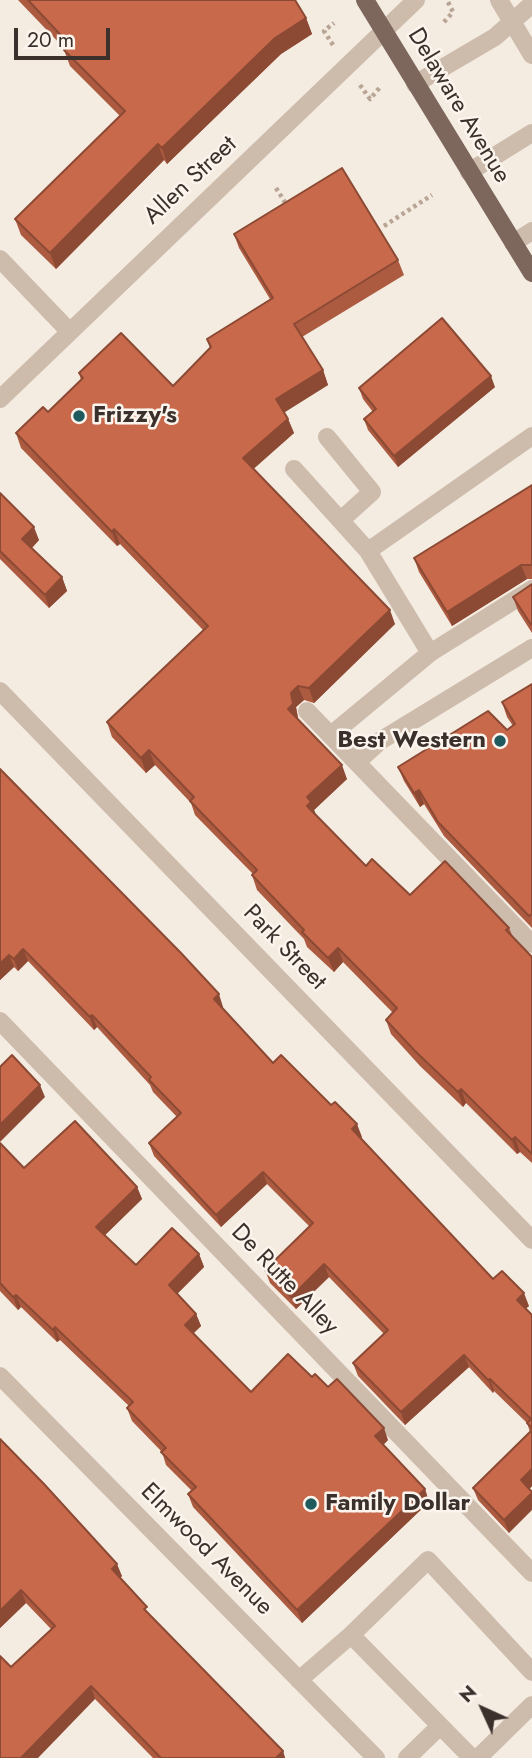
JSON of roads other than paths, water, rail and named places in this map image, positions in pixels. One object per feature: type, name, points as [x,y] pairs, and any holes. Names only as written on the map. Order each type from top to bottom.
[{"type":"main road","name":"Delaware Avenue","points":[[365,0],[532,273]]},
{"type":"street","name":"Allen Street","points":[[0,399],[416,0]]},
{"type":"street","points":[[499,0],[532,55]]},
{"type":"street","points":[[415,84],[495,37],[532,4]]},
{"type":"street","points":[[469,172],[532,132]]},
{"type":"street","points":[[513,243],[532,231]]},
{"type":"street","points":[[0,259],[69,331]]},
{"type":"street","points":[[368,551],[532,436]]},
{"type":"street","points":[[327,437],[372,492],[341,520]]},
{"type":"street","points":[[294,469],[368,551],[430,653]]},
{"type":"street","points":[[331,735],[430,653],[532,589]]},
{"type":"street","points":[[357,762],[380,741],[532,648]]},
{"type":"street","name":"Park Street","points":[[0,691],[532,1240]]},
{"type":"street","points":[[307,711],[532,944]]},
{"type":"street","name":"De Rutte Alley","points":[[0,1021],[532,1573]]},
{"type":"street","name":"Elmwood Avenue","points":[[0,1376],[376,1758]]},
{"type":"street","points":[[299,1680],[351,1635],[428,1560],[532,1672]]},
{"type":"street","points":[[351,1635],[472,1758]]},
{"type":"street","points":[[478,1758],[532,1705]]},
{"type":"street","points":[[407,1758],[440,1726]]},
{"type":"place","name":"Frizzy's","points":[[79,416]]},
{"type":"place","name":"Best Western","points":[[500,741]]},
{"type":"place","name":"Family Dollar","points":[[311,1504]]}]
